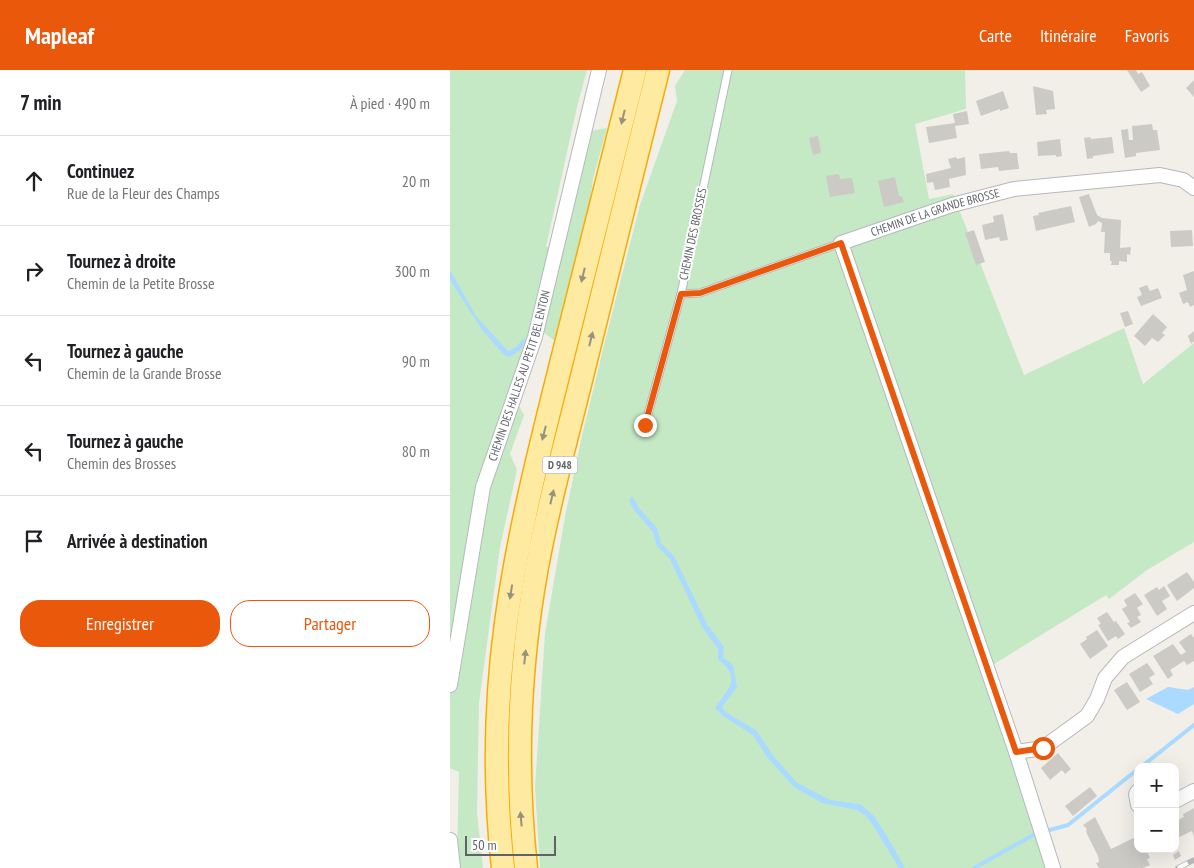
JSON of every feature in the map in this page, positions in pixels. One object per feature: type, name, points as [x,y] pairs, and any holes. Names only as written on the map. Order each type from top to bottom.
[{"type":"highway","name":"D 948","points":[[502,868],[499,822],[498,718],[506,624],[513,577],[537,461],[634,70]]},
{"type":"highway","name":"D 948","points":[[526,868],[520,802],[520,708],[524,660],[537,567],[557,476],[658,70]]},
{"type":"street","name":"CHEMIN DES HALLES AU PETIT BEL ENTON","points":[[450,685],[483,487],[535,337],[599,70]]},
{"type":"street","name":"CHEMIN DE LA GRANDE BROSSE","points":[[841,243],[952,205],[1014,189],[1160,174],[1183,180],[1194,188]]},
{"type":"street","points":[[841,243],[1016,752],[1053,868]]},
{"type":"street","points":[[1016,752],[1043,748],[1087,716],[1097,699],[1105,678],[1123,657],[1194,613]]},
{"type":"street","points":[[1179,799],[1194,791]]},
{"type":"street","points":[[450,840],[453,868]]},
{"type":"lane","name":"CHEMIN DES BROSSES","points":[[645,425],[681,294],[728,70]]},
{"type":"lane","name":"CHEMIN DE LA GRANDE BROSSE","points":[[681,294],[700,293],[841,243]]},
{"type":"green space","points":[[450,70],[587,70],[546,247],[551,247],[585,132],[607,128],[593,179],[587,223],[564,322],[554,340],[536,327],[512,394],[524,415],[510,454],[517,470],[500,547],[479,703],[477,813],[483,868],[459,868],[457,854],[459,772],[450,768]]},
{"type":"green space","points":[[685,70],[965,70],[966,109],[915,124],[929,199],[953,194],[1024,375],[1124,328],[1143,384],[1194,343],[1194,542],[1147,570],[1109,599],[1106,595],[983,671],[1060,868],[540,868],[535,788],[545,633],[565,517],[581,440],[640,205],[677,101],[675,86]]},
{"type":"water","points":[[450,270],[476,316],[508,351],[515,348],[525,337],[522,347],[518,352],[509,357],[504,355],[483,331],[450,280]]},
{"type":"water","points":[[632,496],[639,508],[657,528],[661,543],[674,556],[707,624],[724,647],[723,657],[733,665],[737,687],[722,707],[727,713],[756,730],[772,754],[796,782],[830,800],[860,804],[874,816],[905,868],[899,868],[865,815],[857,810],[822,803],[794,787],[767,757],[753,735],[723,716],[715,708],[731,683],[730,672],[718,659],[718,649],[702,627],[670,559],[657,546],[653,532],[634,510],[629,501]]},
{"type":"water","points":[[1168,687],[1188,690],[1194,687],[1194,704],[1178,714],[1146,699]]},
{"type":"building","points":[[1127,70],[1136,70],[1138,74],[1142,72],[1150,86],[1141,92]]},
{"type":"building","points":[[1194,80],[1194,97],[1186,88]]},
{"type":"building","points":[[1033,86],[1053,91],[1055,109],[1046,110],[1047,114],[1036,115]]},
{"type":"building","points":[[1003,91],[1009,108],[1000,111],[1000,109],[981,116],[976,101]]},
{"type":"building","points":[[967,111],[969,124],[955,126],[957,138],[929,143],[926,127],[955,123],[953,114]]},
{"type":"building","points":[[1152,124],[1153,130],[1157,130],[1160,150],[1136,153],[1136,156],[1125,158],[1121,130],[1128,129],[1129,140],[1133,140],[1132,126]]},
{"type":"building","points":[[818,136],[821,153],[813,155],[809,138]]},
{"type":"building","points":[[1090,137],[1091,139],[1112,137],[1114,153],[1093,156],[1093,158],[1087,159],[1084,138]]},
{"type":"building","points":[[1060,139],[1062,156],[1038,156],[1037,142]]},
{"type":"building","points":[[1009,151],[1010,153],[1017,153],[1019,169],[999,171],[998,167],[981,169],[979,154]]},
{"type":"building","points":[[956,157],[957,159],[965,157],[966,175],[949,179],[950,187],[935,190],[933,182],[927,183],[926,174],[951,168],[948,159]]},
{"type":"building","points":[[839,174],[840,179],[852,178],[855,193],[830,197],[826,176]]},
{"type":"building","points":[[895,177],[899,196],[902,197],[904,202],[884,207],[878,181]]},
{"type":"building","points":[[1089,194],[1097,215],[1102,218],[1121,220],[1120,248],[1131,247],[1130,255],[1127,254],[1127,262],[1119,261],[1119,265],[1111,265],[1110,253],[1104,253],[1105,232],[1101,232],[1102,223],[1098,221],[1089,227],[1079,197]]},
{"type":"building","points":[[1071,206],[1075,222],[1036,231],[1033,216],[1039,215],[1038,213]]},
{"type":"building","points":[[1003,214],[1008,240],[1000,241],[999,237],[985,240],[982,225],[994,222],[993,216]]},
{"type":"building","points":[[974,230],[985,262],[976,265],[965,233]]},
{"type":"building","points":[[1192,230],[1193,246],[1171,247],[1170,231]]},
{"type":"building","points":[[1194,271],[1194,305],[1190,307],[1188,302],[1183,304],[1179,293],[1187,290],[1183,275]]},
{"type":"building","points":[[1147,285],[1150,291],[1158,288],[1162,298],[1141,306],[1137,297],[1142,295],[1139,288]]},
{"type":"building","points":[[1128,311],[1133,324],[1125,327],[1120,313]]},
{"type":"building","points":[[1153,314],[1167,327],[1162,333],[1165,335],[1158,342],[1152,338],[1145,346],[1134,336]]},
{"type":"building","points":[[1194,331],[1194,341],[1191,344],[1188,336]]},
{"type":"building","points":[[1187,572],[1194,582],[1194,588],[1177,601],[1167,585]]},
{"type":"building","points":[[1164,586],[1170,596],[1162,601],[1167,609],[1157,616],[1144,595],[1157,587],[1159,590]]},
{"type":"building","points":[[1135,593],[1143,604],[1137,608],[1141,615],[1137,617],[1141,622],[1131,628],[1127,623],[1130,622],[1122,609],[1127,606],[1124,600]]},
{"type":"building","points":[[1107,612],[1125,634],[1118,639],[1116,636],[1108,641],[1098,625],[1101,624],[1097,618]]},
{"type":"building","points":[[1097,630],[1108,646],[1090,659],[1080,644],[1087,639],[1086,637]]},
{"type":"building","points":[[1191,634],[1194,638],[1194,661],[1187,665],[1184,661],[1170,670],[1173,675],[1168,679],[1153,656],[1173,644],[1181,655],[1186,652],[1179,642]]},
{"type":"building","points":[[1147,663],[1155,674],[1149,678],[1153,684],[1140,692],[1129,674]]},
{"type":"building","points":[[1127,682],[1140,702],[1127,710],[1114,690]]},
{"type":"building","points":[[1058,753],[1071,769],[1065,774],[1062,770],[1050,780],[1041,768]]},
{"type":"building","points":[[1090,787],[1097,796],[1073,816],[1065,806]]},
{"type":"building","points":[[1194,808],[1194,837],[1192,831],[1179,837],[1179,819],[1184,817],[1183,814]]},
{"type":"building","points":[[1095,817],[1111,849],[1134,838],[1134,853],[1148,853],[1150,858],[1147,859],[1150,865],[1143,868],[1099,868],[1096,863],[1099,862],[1098,856],[1087,834],[1087,829],[1083,825]]},
{"type":"building","points":[[1179,851],[1181,856],[1175,860],[1173,855],[1179,853]]},
{"type":"waterway","points":[[1146,763],[1194,725]]},
{"type":"waterway","points":[[1046,831],[1068,825],[1134,772]]},
{"type":"waterway","points":[[974,868],[1037,833]]},
{"type":"railway","points":[[1178,868],[1194,860]]},
{"type":"route","points":[[645,425],[681,294],[700,293],[841,243],[1016,752],[1043,748]]}]
